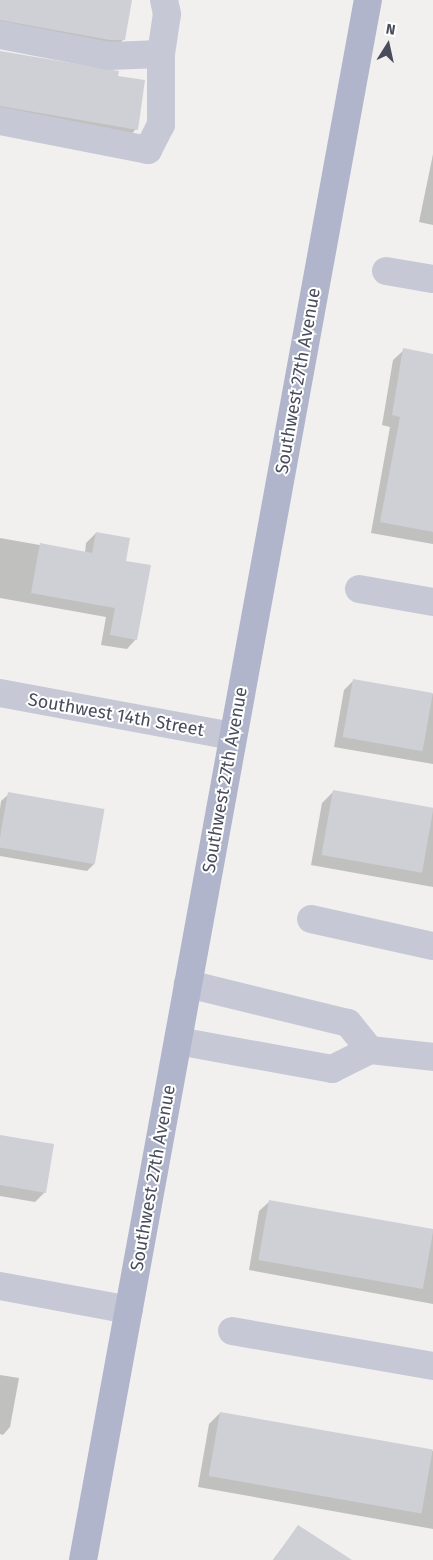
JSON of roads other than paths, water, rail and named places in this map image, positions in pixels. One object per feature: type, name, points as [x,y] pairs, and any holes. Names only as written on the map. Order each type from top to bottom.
[{"type":"main road","name":"Southwest 27th Avenue","points":[[83,1560],[232,736],[368,0]]},
{"type":"street","points":[[0,121],[148,150],[161,125],[161,54],[167,14],[164,0]]},
{"type":"street","points":[[0,35],[109,56],[161,54]]},
{"type":"street","points":[[386,271],[433,279]]},
{"type":"street","points":[[359,589],[433,602]]},
{"type":"street","name":"Southwest 14th Street","points":[[0,693],[232,736]]},
{"type":"street","points":[[310,919],[433,946]]},
{"type":"street","points":[[188,984],[348,1023],[370,1050]]},
{"type":"street","points":[[178,1041],[332,1069],[370,1050],[433,1056]]},
{"type":"street","points":[[0,1286],[129,1310]]},
{"type":"street","points":[[232,1331],[433,1366]]}]
